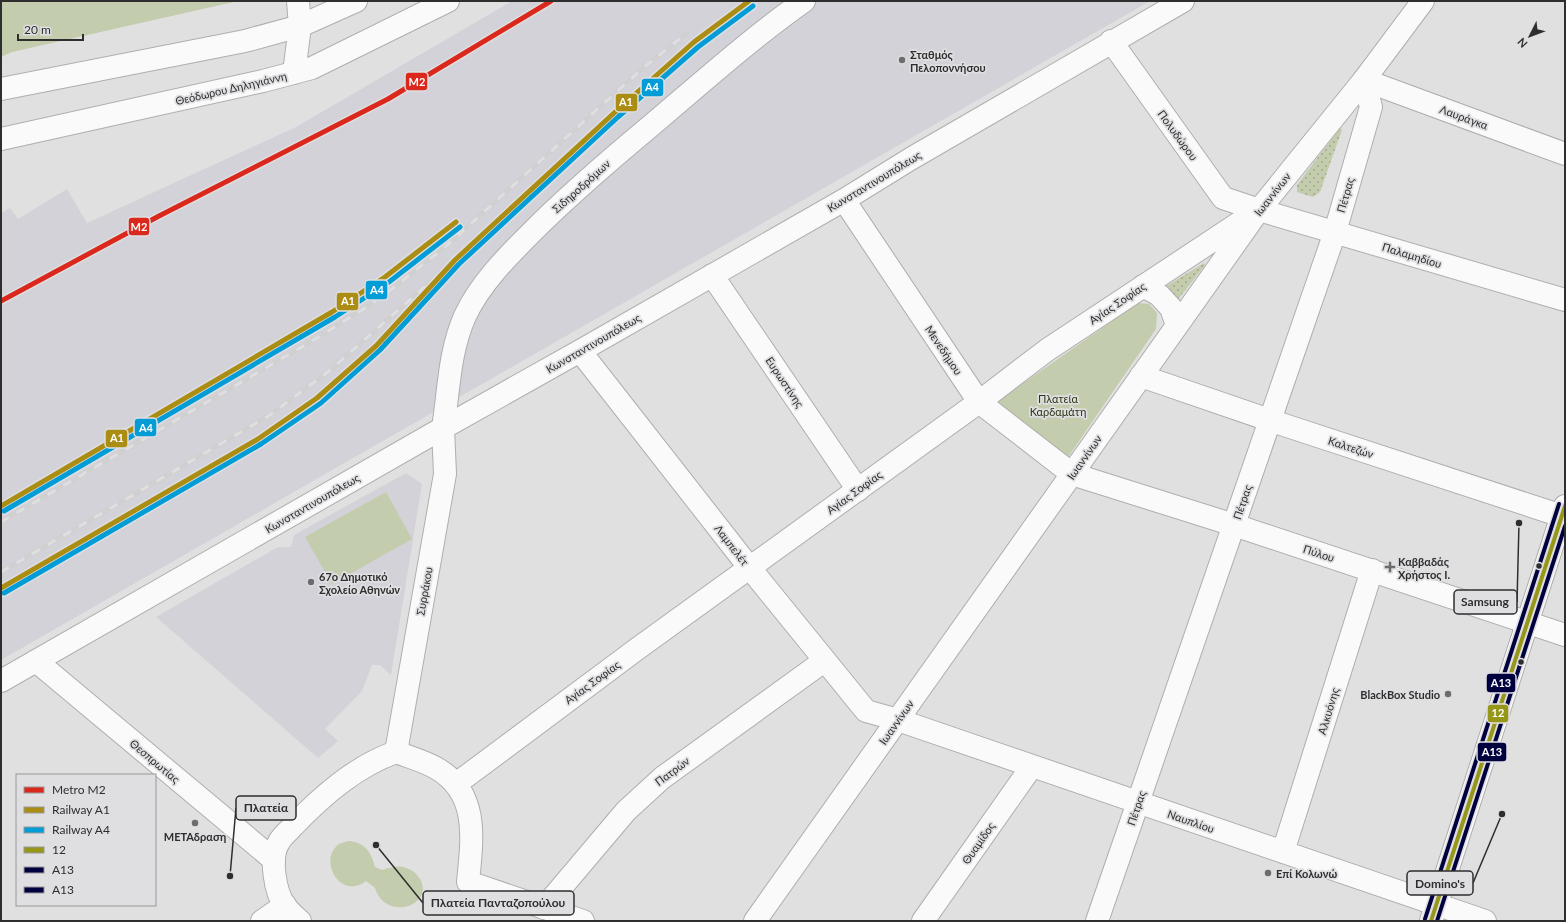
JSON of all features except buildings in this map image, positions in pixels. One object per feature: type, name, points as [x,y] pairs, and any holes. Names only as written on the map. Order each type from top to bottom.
[{"type":"street","points":[[294,73],[300,26],[298,1]]},
{"type":"street","points":[[1,89],[245,41],[300,26],[356,1]]},
{"type":"street","name":"Θεόδωρου Δηληγιάννη","points":[[1,138],[294,73],[322,64],[448,1]]},
{"type":"street","name":"Σιδηροδρόμων","points":[[443,428],[455,341],[465,315],[480,291],[498,268],[520,243],[614,156],[748,44],[804,1]]},
{"type":"street","name":"Κωνσταντινουπόλεως","points":[[1,681],[844,200],[912,158],[1111,41],[1183,1]]},
{"type":"street","name":"Ιωαννίνων","points":[[755,921],[1259,210],[1364,80],[1422,1]]},
{"type":"street","name":"Πολυδώρου","points":[[1111,41],[1223,198],[1259,210]]},
{"type":"street","name":"Λαυράγκα","points":[[1364,80],[1565,154]]},
{"type":"street","name":"Πέτρας","points":[[1097,921],[1335,232],[1371,107],[1364,80]]},
{"type":"street","name":"Μενεδήμου","points":[[844,200],[979,402],[1072,474]]},
{"type":"street","name":"Παλαμηδίου","points":[[1259,210],[1565,300]]},
{"type":"street","name":"Αγίας Σοφίας","points":[[456,784],[494,754],[749,567],[858,490],[1048,350],[1259,210]]},
{"type":"street","name":"Ευρωστίνης","points":[[712,275],[858,490]]},
{"type":"street","points":[[1143,286],[1159,296],[1171,308],[1177,325]]},
{"type":"street","name":"Λαμπελέτ","points":[[580,351],[749,567],[866,711],[898,720]]},
{"type":"street","name":"Καλτεζών","points":[[1141,376],[1270,421],[1563,511]]},
{"type":"street","name":"Συρράκου","points":[[396,752],[445,474],[443,428]]},
{"type":"street","name":"Πύλου","points":[[1072,474],[1372,570],[1565,635]]},
{"type":"street","points":[[1434,913],[1563,511]]},
{"type":"street","name":"Αλκυόνης","points":[[1283,852],[1372,570]]},
{"type":"street","name":"Θεσπρωτίας","points":[[36,661],[274,860]]},
{"type":"street","name":"Πατρών","points":[[544,908],[626,811],[662,778],[824,661]]},
{"type":"street","name":"Ναυπλίου","points":[[898,720],[1283,852],[1434,913],[1485,921]]},
{"type":"street","points":[[300,921],[284,905],[276,882],[274,853],[279,842],[312,807],[348,777],[380,758],[396,752],[436,768],[456,784],[466,798],[470,816],[471,851],[468,882],[583,921]]},
{"type":"street","name":"Θυαμίδος","points":[[923,921],[1032,766]]},
{"type":"street","points":[[262,921],[284,905]]},
{"type":"shaded area","points":[[512,1],[1150,1],[1,660],[1,213],[10,208],[18,219],[67,189],[87,223],[296,127]]},
{"type":"shaded area","name":"67ο Δημοτικό Σχολείο Αθηνών","points":[[406,473],[422,484],[391,675],[380,665],[372,665],[362,691],[325,729],[338,741],[318,758],[156,617],[278,547],[291,547],[294,535]]},
{"type":"green space","points":[[1,1],[238,1],[12,52],[1,57]]},
{"type":"green space","points":[[1340,128],[1342,130],[1320,192],[1313,197],[1297,192],[1297,185]]},
{"type":"green space","points":[[1204,263],[1205,265],[1176,302],[1163,288]]},
{"type":"green space","name":"Πλατεία Καρδαμάτη","points":[[1138,303],[1149,304],[1157,313],[1156,329],[1066,460],[995,403]]},
{"type":"green space","points":[[386,492],[412,539],[332,584],[305,537]]},
{"type":"green space","points":[[348,841],[359,843],[363,846],[369,852],[375,867],[382,870],[402,867],[410,869],[414,872],[420,879],[423,889],[421,897],[415,903],[398,907],[388,905],[380,898],[375,888],[366,881],[357,886],[348,886],[341,882],[335,876],[331,868],[330,859],[333,851],[339,844]]},
{"type":"railway","points":[[1,522],[312,341],[367,307],[444,248],[643,68],[687,33]]},
{"type":"railway","points":[[1,572],[270,415],[329,371],[455,260]]},
{"type":"metro line","name":"Μ2","points":[[1,301],[159,216],[388,99],[551,1]]},
{"type":"rail line","name":"A1","points":[[1,588],[258,439],[317,398],[376,346],[455,260],[614,113],[694,42],[749,1]]},
{"type":"rail line","name":"A4","points":[[4,593],[261,444],[321,403],[380,350],[459,264],[618,117],[698,47],[753,6]]},
{"type":"rail line","name":"A1","points":[[1,506],[332,312],[385,277],[456,222]]},
{"type":"rail line","name":"A4","points":[[4,511],[335,317],[389,282],[460,227]]},
{"type":"transit line","name":"Α13","points":[[1425,919],[1559,504]]},
{"type":"transit line","name":"12","points":[[1431,921],[1565,506]]},
{"type":"transit line","name":"A13","points":[[1437,921],[1565,526]]},
{"type":"place","name":"Σταθμός Πελοποννήσου","points":[[902,60]]},
{"type":"place","name":"Samsung","points":[[1519,523]]},
{"type":"place","name":"Καββαδάς Χρήστος Ι.","points":[[1390,567]]},
{"type":"place","name":"67ο Δημοτικό Σχολείο Αθηνών","points":[[311,582]]},
{"type":"place","name":"BlackBox Studio","points":[[1448,694]]},
{"type":"place","name":"Domino's","points":[[1502,814]]},
{"type":"place","name":"ΜΕΤΑδραση","points":[[195,823]]},
{"type":"place","name":"Πλατεία Πανταζοπούλου","points":[[376,845]]},
{"type":"place","name":"Επί Κολωνώ","points":[[1268,873]]},
{"type":"place","name":"Πλατεία","points":[[230,876]]}]
